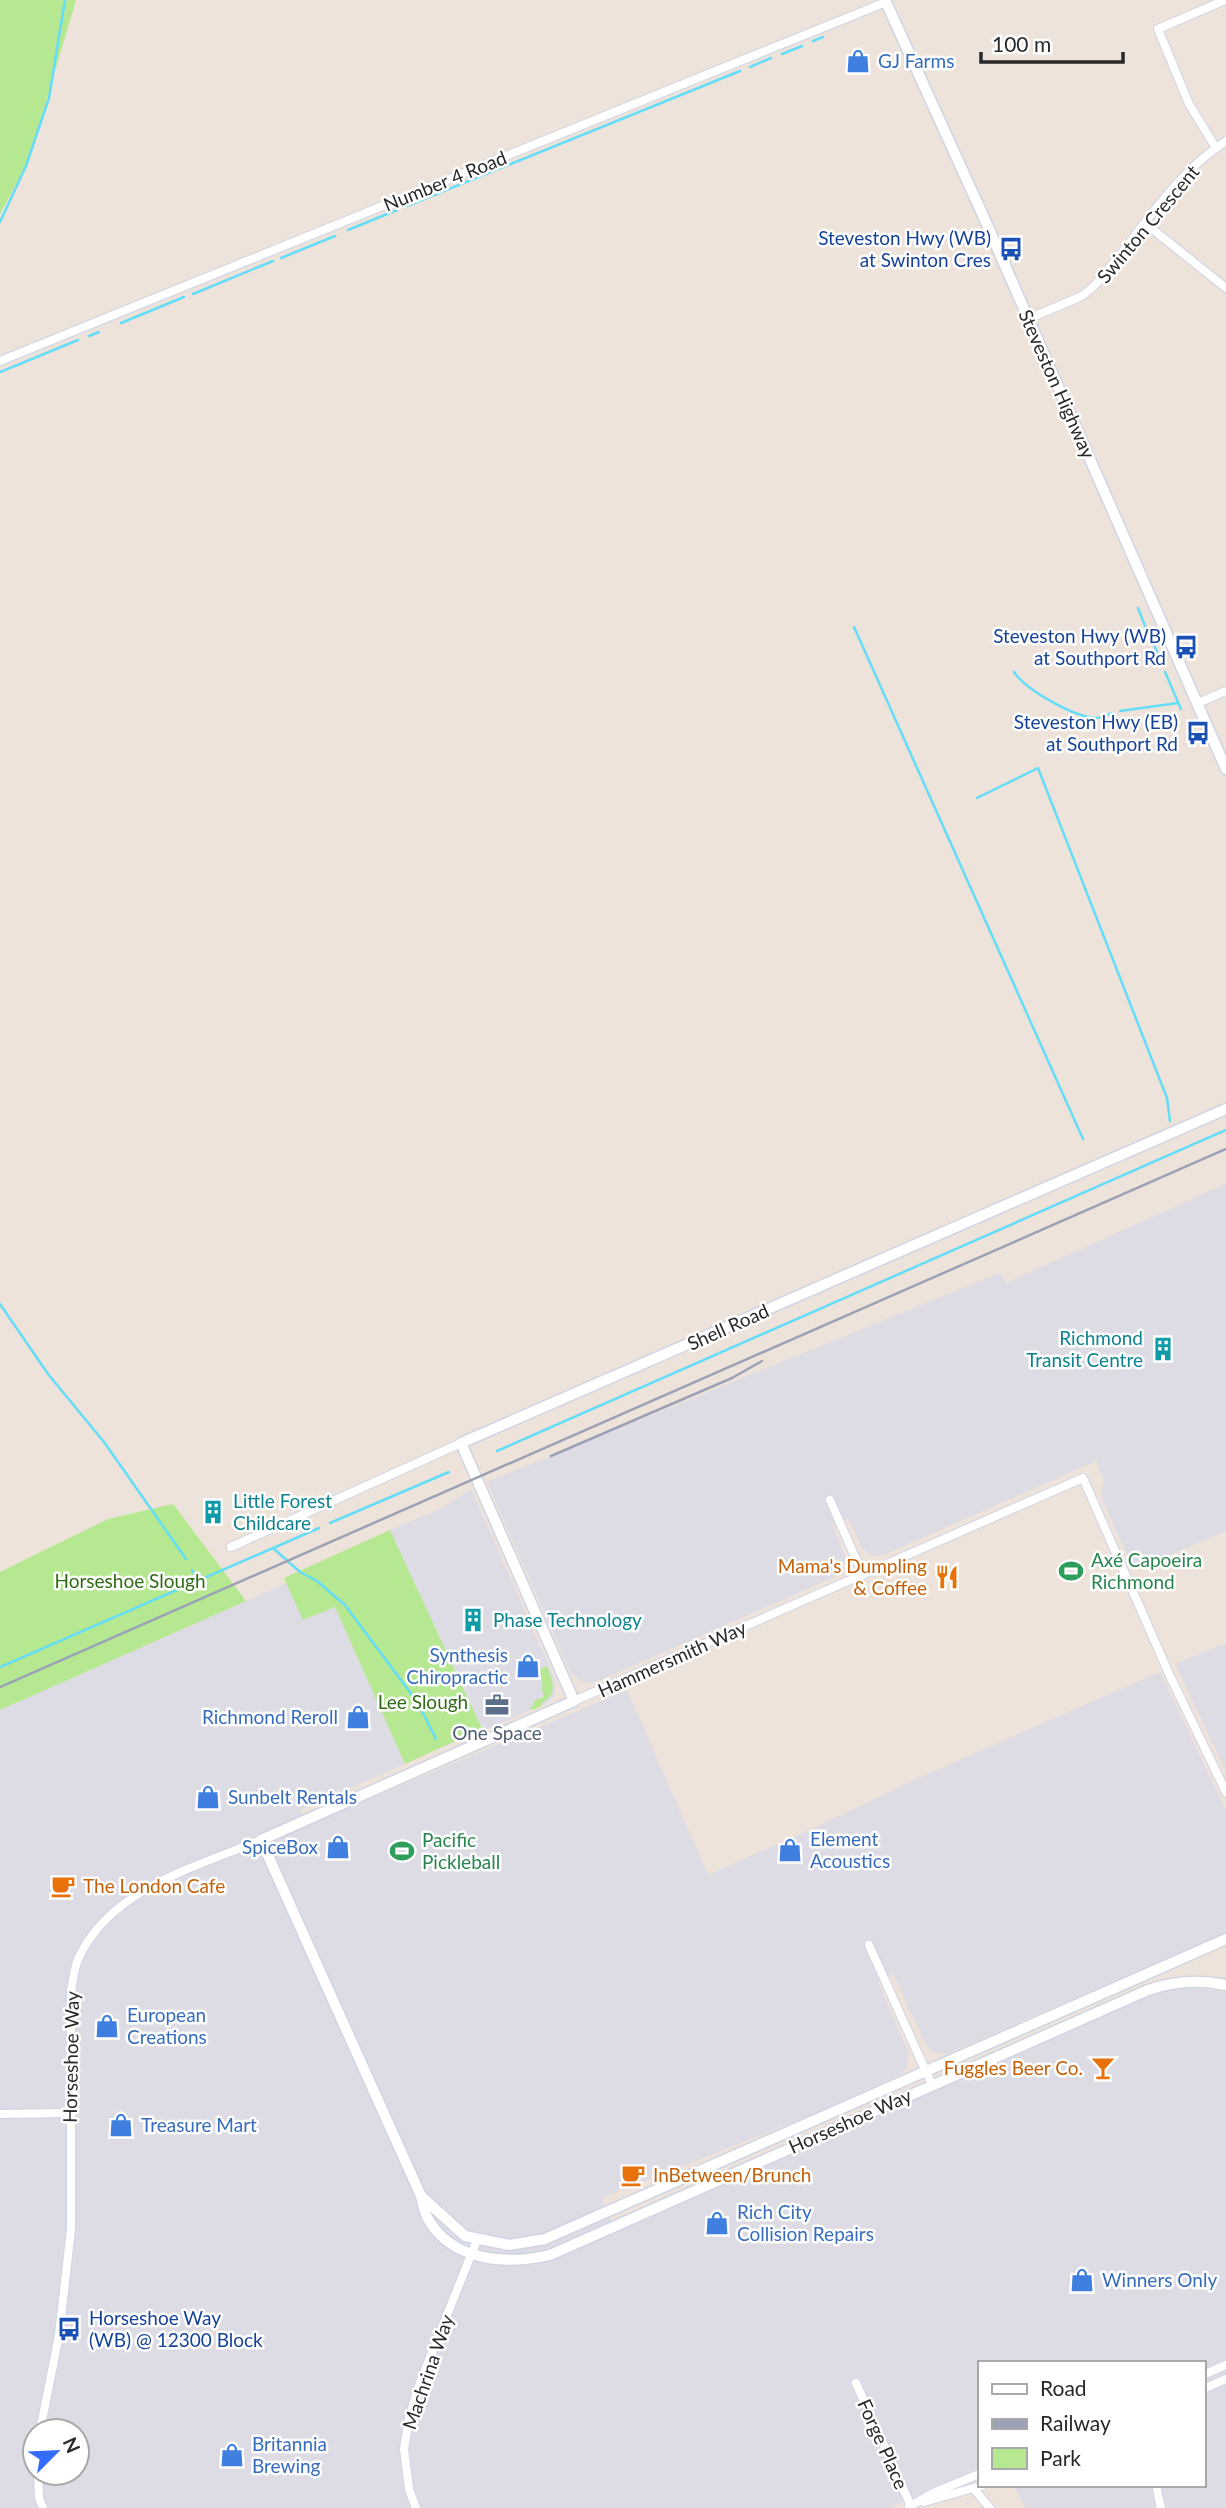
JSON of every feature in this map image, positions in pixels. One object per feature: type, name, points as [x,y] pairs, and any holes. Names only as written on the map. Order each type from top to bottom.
[{"type":"street","points":[[1216,148],[1189,104],[1158,29],[1225,0]]},
{"type":"street","name":"Steveston Highway","points":[[887,1],[1226,769]]},
{"type":"street","name":"Number 4 Road","points":[[0,361],[887,1]]},
{"type":"street","name":"Swinton Crescent","points":[[1028,319],[1082,296],[1094,286],[1176,185],[1226,141]]},
{"type":"street","points":[[1146,224],[1226,288]]},
{"type":"street","points":[[1198,704],[1226,691]]},
{"type":"street","name":"Shell Road","points":[[231,1547],[461,1443],[1226,1108]]},
{"type":"street","points":[[461,1443],[574,1701]]},
{"type":"street","name":"Hammersmith Way","points":[[261,1840],[1083,1478],[1170,1676],[1226,1792]]},
{"type":"street","points":[[830,1500],[863,1575]]},
{"type":"street","name":"Horseshoe Way","points":[[43,2417],[59,2335],[71,2229],[71,1992],[78,1958],[109,1916],[143,1891],[261,1840],[421,2196],[426,2216],[459,2249],[470,2254],[516,2261],[550,2255],[1148,1990],[1174,1982],[1226,1985]]},
{"type":"street","name":"Horseshoe Way","points":[[421,2196],[465,2236],[509,2245],[545,2239],[1226,1939]]},
{"type":"street","points":[[869,1945],[932,2085]]},
{"type":"street","points":[[1120,1986],[1127,2000]]},
{"type":"street","points":[[0,2114],[69,2113]]},
{"type":"street","name":"Machrina Way","points":[[415,2508],[404,2449],[409,2418],[477,2240]]},
{"type":"street","points":[[1205,2374],[1226,2365]]},
{"type":"street","points":[[1205,2388],[1226,2379]]},
{"type":"street","name":"Forge Place","points":[[856,2383],[909,2507]]},
{"type":"street","points":[[909,2507],[933,2493],[978,2474]]},
{"type":"street","points":[[39,2487],[39,2498],[44,2508]]},
{"type":"street","points":[[909,2507],[979,2487]]},
{"type":"street","points":[[1156,2487],[1161,2508]]},
{"type":"street","points":[[974,2489],[990,2508]]},
{"type":"shaded area","points":[[1226,1184],[1226,1531],[1134,1570],[1102,1499],[1105,1480],[1096,1461],[881,1556],[871,1555],[863,1549],[848,1518],[832,1525],[845,1556],[843,1568],[836,1576],[598,1681],[590,1683],[579,1680],[570,1671],[487,1482],[1000,1273],[1006,1283]]},
{"type":"shaded area","points":[[471,1489],[555,1679],[556,1687],[554,1696],[547,1703],[483,1731],[390,1530],[440,1509]]},
{"type":"shaded area","points":[[287,1583],[303,1619],[335,1607],[405,1764],[300,1810],[306,1826],[627,1690],[708,1875],[921,1777],[1160,1672],[1226,1810],[1226,1933],[946,2054],[933,2052],[926,2045],[893,1974],[878,1982],[909,2054],[907,2068],[901,2074],[818,2112],[602,2198],[615,2231],[1148,1995],[1191,1987],[1226,1992],[1226,2508],[1026,2508],[1014,2487],[1205,2487],[1205,2361],[978,2361],[978,2471],[889,2508],[0,2508],[0,1710]]},
{"type":"shaded area","points":[[1226,1643],[1226,1771],[1175,1664]]},
{"type":"green space","points":[[0,0],[76,0],[29,160],[0,214]]},
{"type":"green space","name":"Horseshoe Slough","points":[[173,1504],[246,1601],[0,1710],[0,1572],[108,1519]]},
{"type":"green space","name":"Lee Slough","points":[[390,1530],[482,1729],[405,1764],[335,1607],[303,1620],[284,1578]]},
{"type":"green space","points":[[547,1666],[552,1691],[542,1706],[532,1710],[529,1708],[534,1701],[544,1697],[539,1670]]},
{"type":"waterway","points":[[0,222],[26,166],[49,98],[65,0]]},
{"type":"waterway","points":[[813,41],[823,37]]},
{"type":"waterway","points":[[782,54],[802,46]]},
{"type":"waterway","points":[[750,67],[771,58]]},
{"type":"waterway","points":[[407,206],[740,71]]},
{"type":"waterway","points":[[348,230],[397,210]]},
{"type":"waterway","points":[[281,258],[335,236]]},
{"type":"waterway","points":[[193,294],[273,261]]},
{"type":"waterway","points":[[121,323],[184,297]]},
{"type":"waterway","points":[[89,336],[99,332]]},
{"type":"waterway","points":[[0,372],[78,340]]},
{"type":"waterway","points":[[1138,608],[1147,631]]},
{"type":"waterway","points":[[854,627],[1083,1139]]},
{"type":"waterway","points":[[1154,645],[1159,657]]},
{"type":"waterway","points":[[1014,672],[1029,687],[1064,708],[1096,718],[1112,713]]},
{"type":"waterway","points":[[1165,672],[1181,709]]},
{"type":"waterway","points":[[1120,711],[1178,703]]},
{"type":"waterway","points":[[977,798],[1038,768],[1167,1098],[1170,1121]]},
{"type":"waterway","points":[[497,1451],[1226,1130]]},
{"type":"waterway","points":[[0,1304],[48,1374],[104,1442],[186,1559]]},
{"type":"waterway","points":[[330,1523],[449,1472]]},
{"type":"waterway","points":[[0,1667],[319,1528]]},
{"type":"waterway","points":[[273,1548],[345,1605],[418,1703],[436,1739]]},
{"type":"waterway","points":[[192,1570],[198,1581]]},
{"type":"railway","points":[[0,1687],[1226,1149]]},
{"type":"railway","points":[[551,1456],[732,1378],[762,1361]]},
{"type":"place","name":"GJ Farms","points":[[858,61]]},
{"type":"place","name":"Steveston Hwy (WB) at Swinton Cres","points":[[1011,249]]},
{"type":"place","name":"Steveston Hwy (WB) at Southport Rd","points":[[1186,647]]},
{"type":"place","name":"Steveston Hwy (EB) at Southport Rd","points":[[1198,733]]},
{"type":"place","name":"Richmond Transit Centre","points":[[1163,1349]]},
{"type":"place","name":"Little Forest Childcare","points":[[213,1512]]},
{"type":"place","name":"Axé Capoeira Richmond","points":[[1071,1571]]},
{"type":"place","name":"Mama's Dumpling & Coffee","points":[[947,1577]]},
{"type":"place","name":"Phase Technology","points":[[473,1620]]},
{"type":"place","name":"Synthesis Chiropractic","points":[[528,1666]]},
{"type":"place","name":"One Space","points":[[497,1705]]},
{"type":"place","name":"Richmond Reroll","points":[[358,1717]]},
{"type":"place","name":"Sunbelt Rentals","points":[[208,1797]]},
{"type":"place","name":"SpiceBox","points":[[338,1847]]},
{"type":"place","name":"Element Acoustics","points":[[790,1850]]},
{"type":"place","name":"Pacific Pickleball","points":[[402,1851]]},
{"type":"place","name":"The London Cafe","points":[[63,1886]]},
{"type":"place","name":"European Creations","points":[[107,2026]]},
{"type":"place","name":"Fuggles Beer Co.","points":[[1103,2068]]},
{"type":"place","name":"Treasure Mart","points":[[121,2125]]},
{"type":"place","name":"InBetween/Brunch","points":[[633,2175]]},
{"type":"place","name":"Rich City Collision Repairs","points":[[717,2223]]},
{"type":"place","name":"Winners Only","points":[[1082,2280]]},
{"type":"place","name":"Horseshoe Way (WB) @ 12300 Block","points":[[69,2329]]},
{"type":"place","name":"Britannia Brewing","points":[[232,2455]]}]
